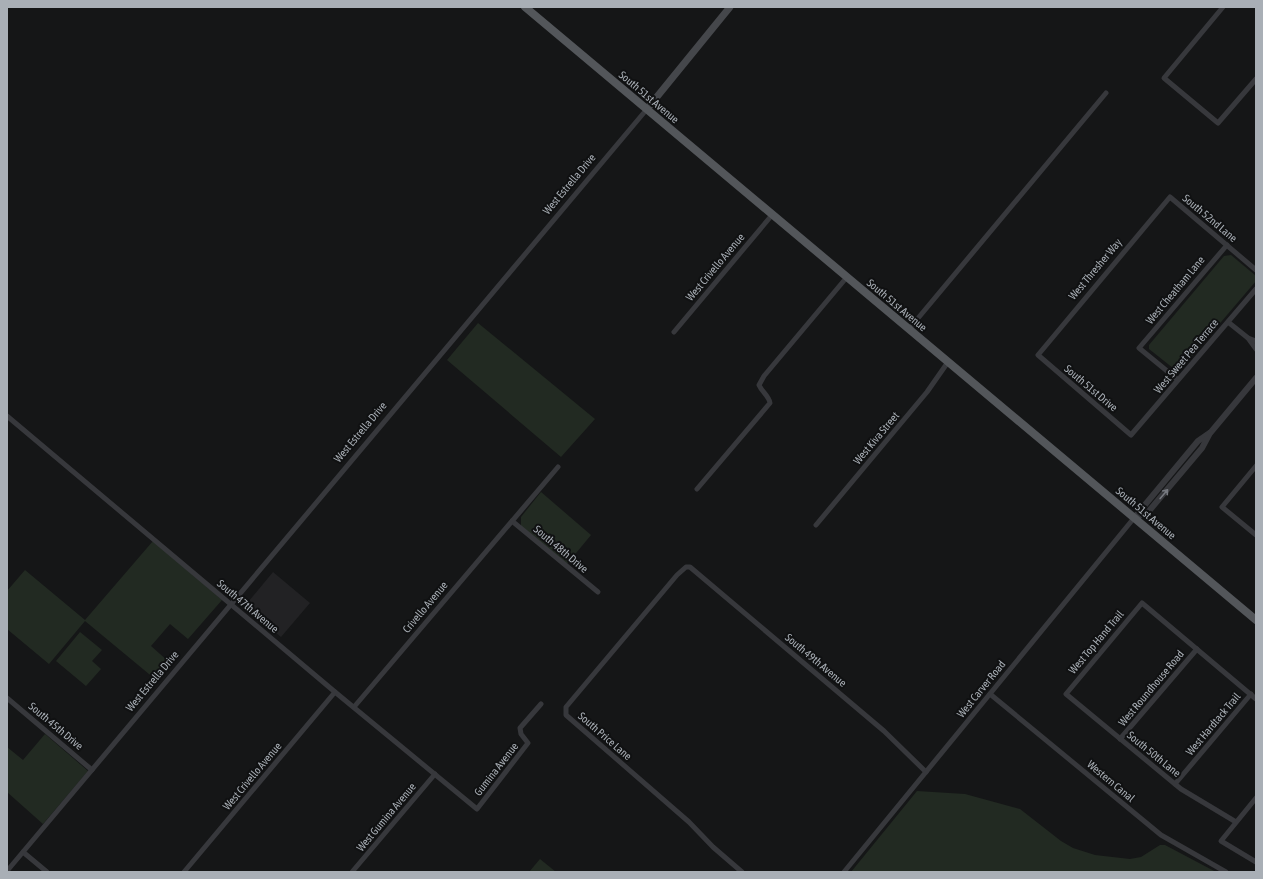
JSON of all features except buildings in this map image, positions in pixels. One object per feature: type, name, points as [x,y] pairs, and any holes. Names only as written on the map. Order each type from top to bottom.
[{"type":"main road","name":"South 51st Avenue","points":[[525,7],[1256,620]]},
{"type":"main road","name":"West Estrella Drive","points":[[647,109],[730,7]]},
{"type":"street","points":[[1223,7],[1164,78],[1218,123],[1256,79]]},
{"type":"street","points":[[909,329],[1106,93]]},
{"type":"street","name":"West Estrella Drive","points":[[7,871],[230,603],[647,109]]},
{"type":"street","name":"South 52nd Lane","points":[[1170,197],[1256,270]]},
{"type":"street","name":"West Thresher Way","points":[[1038,355],[1170,197]]},
{"type":"street","name":"West Crivello Avenue","points":[[674,332],[772,215]]},
{"type":"street","name":"West Cheatham Lane","points":[[1178,380],[1139,348],[1227,245]]},
{"type":"street","points":[[698,489],[770,403],[769,398],[762,392],[759,385],[764,376],[847,277]]},
{"type":"street","name":"West Sweet Pea Terrace","points":[[1131,435],[1256,289]]},
{"type":"street","points":[[1228,322],[1248,338],[1256,349]]},
{"type":"street","points":[[1248,338],[1256,341]]},
{"type":"street","name":"South 51st Drive","points":[[1038,355],[1131,435]]},
{"type":"street","name":"West Kiva Street","points":[[816,525],[927,392],[948,362]]},
{"type":"street","name":"West Carver Road","points":[[844,872],[1198,441],[1211,432],[1256,378]]},
{"type":"street","name":"South 47th Avenue","points":[[7,416],[335,692],[477,809]]},
{"type":"street","points":[[1256,466],[1222,507],[1256,535]]},
{"type":"street","points":[[512,521],[558,467]]},
{"type":"street","name":"South 48th Drive","points":[[512,521],[598,592]]},
{"type":"street","name":"Crivello Avenue","points":[[354,707],[512,521]]},
{"type":"street","name":"South Price Lane","points":[[690,567],[686,567],[677,575],[565,710],[566,715],[689,822],[708,842],[742,872]]},
{"type":"street","name":"South 49th Avenue","points":[[690,567],[884,731],[926,772]]},
{"type":"street","name":"West Top Hand Trail","points":[[1066,694],[1142,603],[1197,649]]},
{"type":"street","points":[[1197,649],[1256,699]]},
{"type":"street","name":"West Roundhouse Road","points":[[1120,739],[1197,649]]},
{"type":"street","name":"West Crivello Avenue","points":[[184,872],[335,692]]},
{"type":"street","name":"Western Canal","points":[[990,694],[1161,835],[1226,872]]},
{"type":"street","name":"South 50th Lane","points":[[1066,694],[1175,784],[1202,803],[1236,822]]},
{"type":"street","name":"West Hardtack Trail","points":[[1175,784],[1251,694]]},
{"type":"street","name":"South 45th Drive","points":[[7,698],[92,770]]},
{"type":"street","name":"Gumina Avenue","points":[[477,809],[528,743],[521,734],[520,728],[541,704]]},
{"type":"street","name":"West Gumina Avenue","points":[[352,872],[435,774]]},
{"type":"street","points":[[1256,798],[1221,841],[1256,862]]},
{"type":"street","points":[[23,852],[47,872]]},
{"type":"shaded area","points":[[1231,255],[1256,276],[1256,281],[1181,369],[1173,368],[1149,349],[1149,345],[1224,256]]},
{"type":"shaded area","points":[[478,323],[595,419],[561,457],[447,360]]},
{"type":"shaded area","points":[[541,492],[591,535],[567,564],[521,526],[521,517]]},
{"type":"shaded area","points":[[153,541],[222,600],[188,639],[170,624],[151,646],[169,662],[155,679],[85,621],[49,664],[7,629],[7,591],[25,570],[85,620]]},
{"type":"shaded area","points":[[273,572],[310,603],[281,637],[244,607]]},
{"type":"shaded area","points":[[80,632],[102,650],[92,661],[101,669],[86,686],[56,661]]},
{"type":"shaded area","points":[[45,734],[88,771],[43,824],[7,792],[7,747],[23,760]]},
{"type":"shaded area","points":[[917,791],[965,794],[1020,809],[1061,841],[1073,848],[1095,855],[1130,859],[1141,857],[1160,845],[1165,845],[1216,872],[851,872]]},
{"type":"shaded area","points":[[540,859],[556,872],[529,872]]}]
